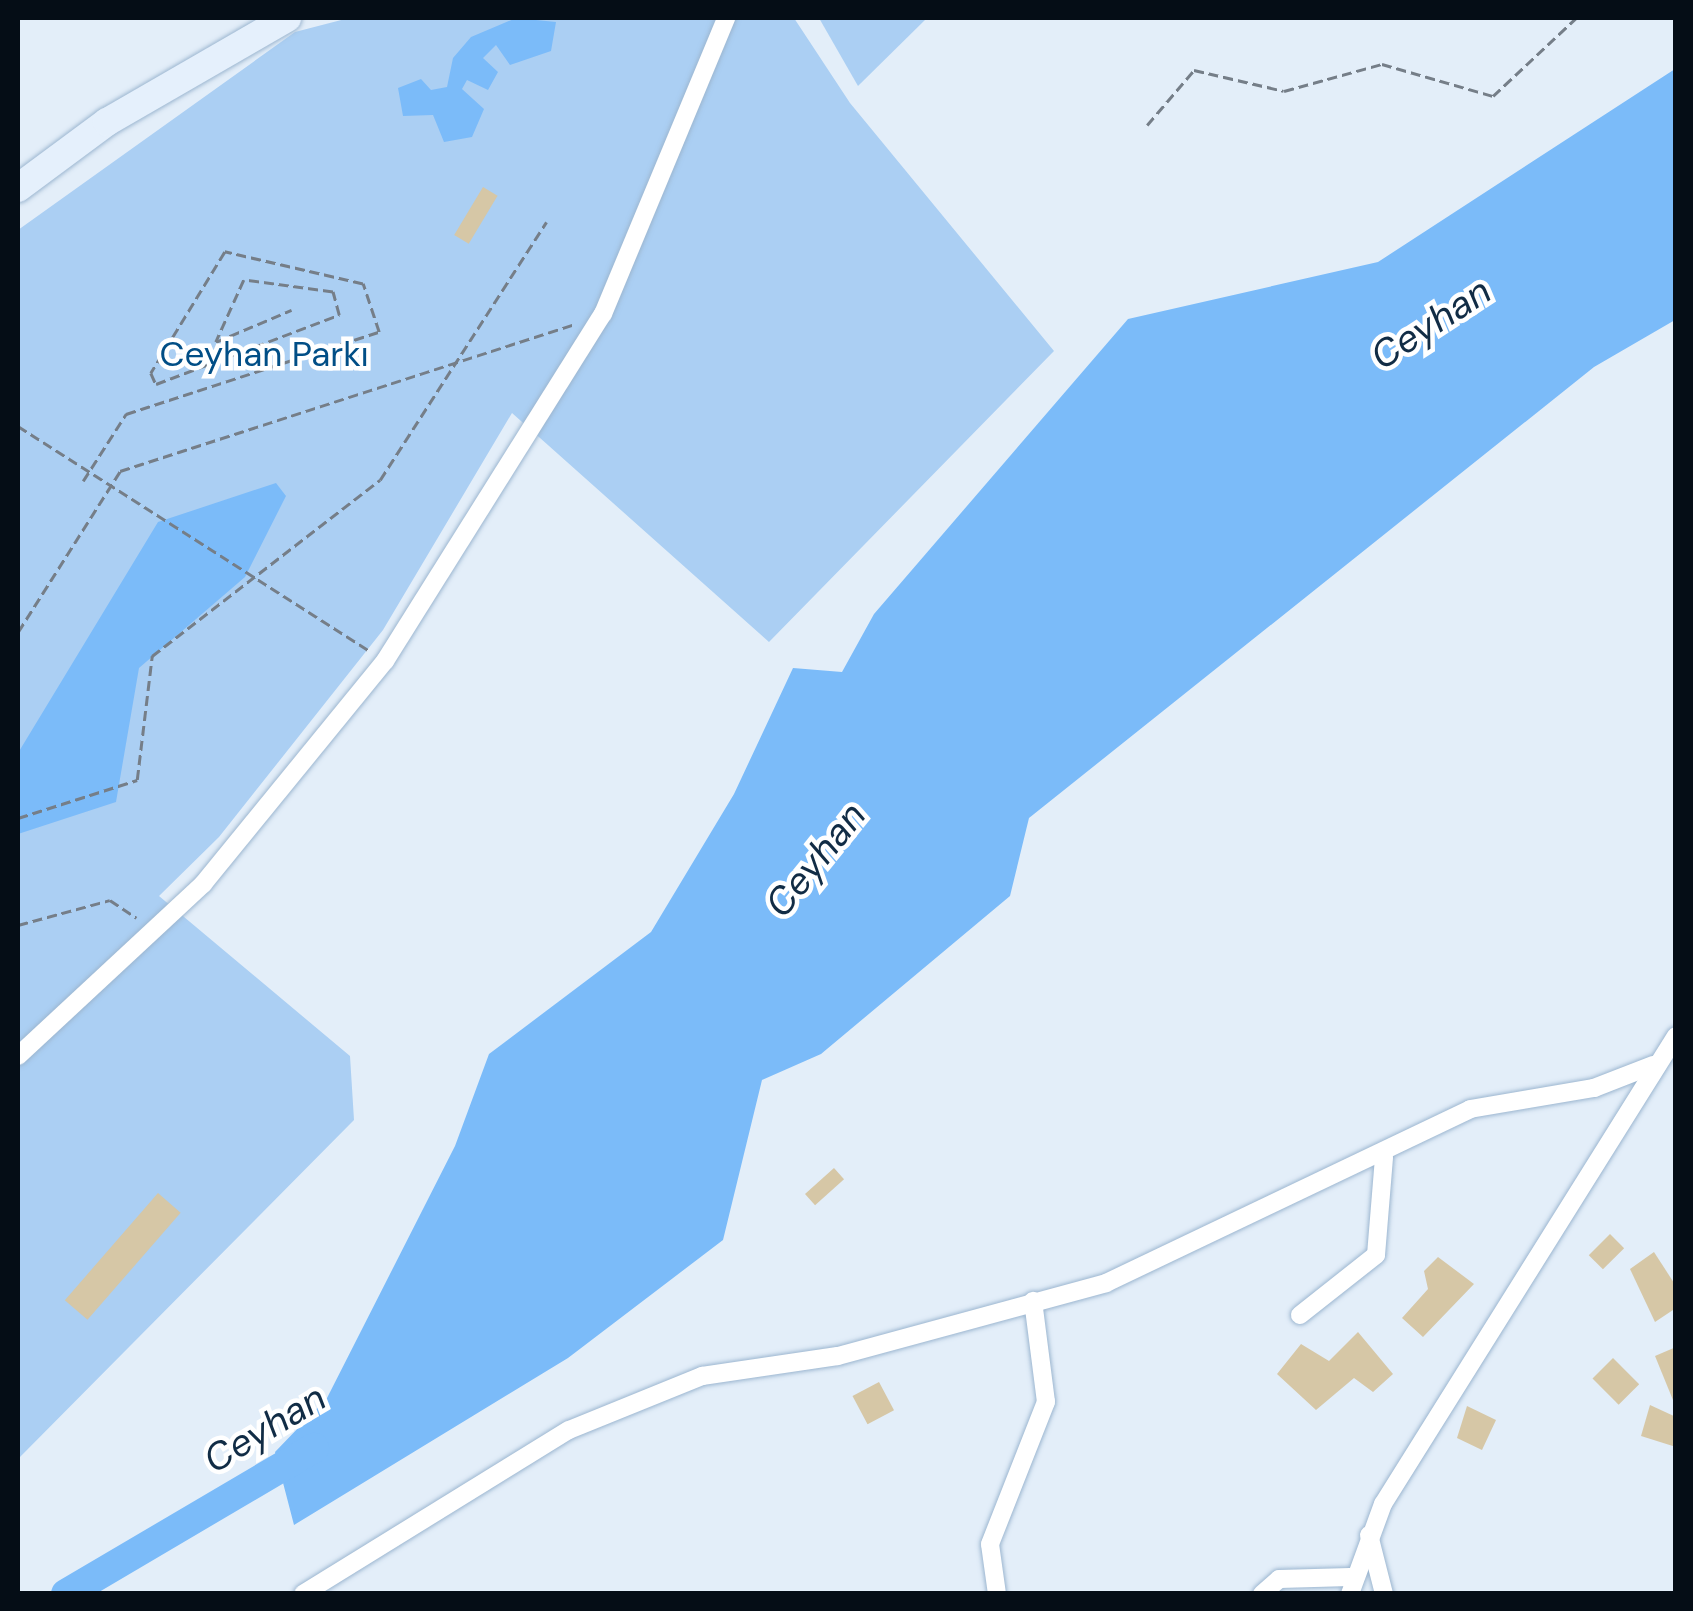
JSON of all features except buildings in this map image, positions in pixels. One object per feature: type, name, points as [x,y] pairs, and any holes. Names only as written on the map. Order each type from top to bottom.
[{"type":"street","points":[[18,188],[107,122],[287,18]]},
{"type":"street","points":[[18,1056],[152,927],[203,884],[385,661],[603,314],[726,18]]},
{"type":"street","points":[[1262,1594],[1279,1580],[1350,1585],[1369,1535],[1653,1066],[1676,1036]]},
{"type":"street","points":[[302,1594],[569,1430],[702,1376],[838,1356],[1106,1283],[1384,1156],[1470,1110],[1594,1088],[1653,1066]]},
{"type":"street","points":[[1300,1315],[1376,1255],[1384,1156]]},
{"type":"street","points":[[997,1594],[990,1544],[1046,1402],[1033,1300]]},
{"type":"street","points":[[1369,1535],[1384,1594]]},
{"type":"path","points":[[1147,125],[1194,70],[1284,91],[1382,64],[1493,96],[1576,18]]},
{"type":"path","points":[[18,818],[137,780],[152,656],[380,480],[546,222]]},
{"type":"path","points":[[83,482],[126,414],[379,332],[364,284],[226,252],[151,373],[156,384],[338,316],[333,292],[244,280],[216,342],[291,310]]},
{"type":"path","points":[[18,632],[120,470],[603,314]]},
{"type":"path","points":[[18,426],[92,469],[385,661]]},
{"type":"path","points":[[18,924],[110,900],[152,927]]},
{"type":"green space","name":"Ceyhan Parkı","points":[[349,18],[794,18],[850,103],[1054,351],[769,642],[512,413],[383,630],[219,837],[159,896],[350,1056],[354,1120],[18,1459],[18,230],[295,32]]},
{"type":"green space","points":[[819,18],[927,18],[858,86]]},
{"type":"water","points":[[516,18],[556,22],[551,51],[510,65],[496,45],[483,58],[498,72],[488,90],[467,80],[462,89],[484,109],[472,137],[444,142],[433,115],[403,116],[398,88],[421,79],[431,90],[447,87],[453,58],[471,37]]},
{"type":"water","points":[[1675,69],[1675,320],[1594,367],[1029,818],[1010,896],[821,1054],[762,1080],[723,1240],[568,1358],[294,1525],[275,1452],[327,1398],[455,1146],[489,1054],[651,932],[734,794],[793,668],[842,672],[874,614],[1128,319],[1378,262]]},
{"type":"water","points":[[276,483],[286,496],[245,577],[139,668],[116,802],[18,834],[18,753],[158,522]]},
{"type":"waterway","name":"Ceyhan","points":[[66,1594],[314,1448]]}]
